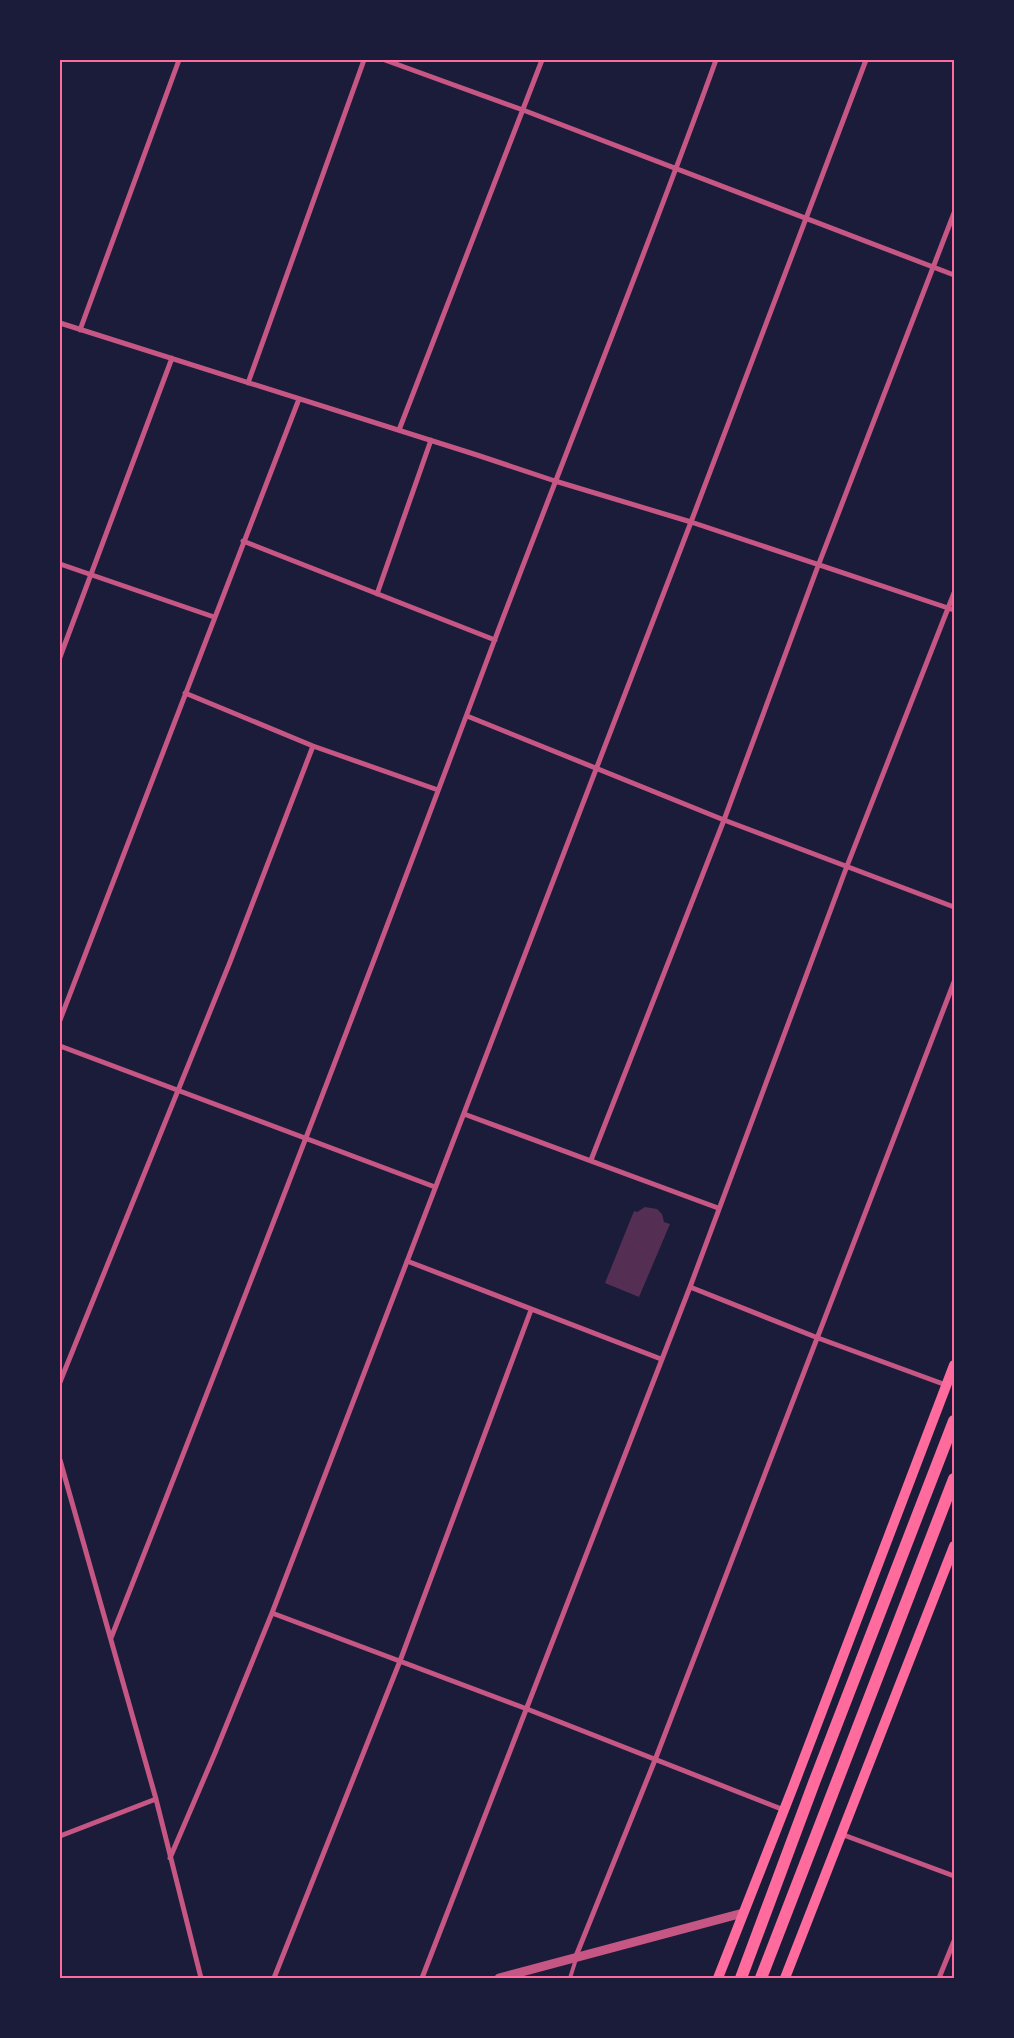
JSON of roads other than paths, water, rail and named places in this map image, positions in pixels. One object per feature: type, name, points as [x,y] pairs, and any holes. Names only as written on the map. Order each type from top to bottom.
[{"type":"highway","points":[[741,1978],[815,1780],[954,1421]]},
{"type":"highway","points":[[761,1978],[954,1479]]},
{"type":"main road","points":[[718,1978],[954,1365]]},
{"type":"main road","points":[[785,1978],[954,1546]]},
{"type":"street","points":[[80,330],[179,60]]},
{"type":"street","points":[[248,383],[364,60]]},
{"type":"street","points":[[385,60],[523,110],[954,275]]},
{"type":"street","points":[[399,430],[542,60]]},
{"type":"street","points":[[111,1638],[307,1139],[555,482],[677,170],[716,60]]},
{"type":"street","points":[[170,1858],[272,1613],[691,522],[866,60]]},
{"type":"street","points":[[591,1160],[724,820],[818,566],[954,212]]},
{"type":"street","points":[[60,324],[431,440],[555,482],[691,522],[951,609]]},
{"type":"street","points":[[60,657],[172,358]]},
{"type":"street","points":[[60,1020],[299,398]]},
{"type":"street","points":[[377,594],[431,440]]},
{"type":"street","points":[[243,541],[495,640]]},
{"type":"street","points":[[60,564],[214,617]]},
{"type":"street","points":[[422,1978],[690,1287],[847,866],[951,609],[954,593]]},
{"type":"street","points":[[185,693],[313,746],[438,790]]},
{"type":"street","points":[[467,716],[724,820],[954,907]]},
{"type":"street","points":[[60,1382],[179,1090],[313,746]]},
{"type":"street","points":[[576,1956],[655,1760],[954,982]]},
{"type":"street","points":[[60,1046],[435,1187]]},
{"type":"street","points":[[464,1114],[718,1208]]},
{"type":"street","points":[[407,1261],[661,1359]]},
{"type":"street","points":[[690,1287],[818,1338],[946,1385]]},
{"type":"street","points":[[274,1978],[400,1661],[531,1310]]},
{"type":"street","points":[[60,1460],[156,1799],[201,1978]]},
{"type":"street","points":[[272,1613],[526,1709],[784,1810]]},
{"type":"street","points":[[60,1836],[156,1799]]},
{"type":"street","points":[[841,1834],[954,1876]]},
{"type":"street","points":[[499,1978],[743,1913]]},
{"type":"street","points":[[939,1978],[954,1941]]},
{"type":"lane","points":[[570,1978],[576,1956]]}]
